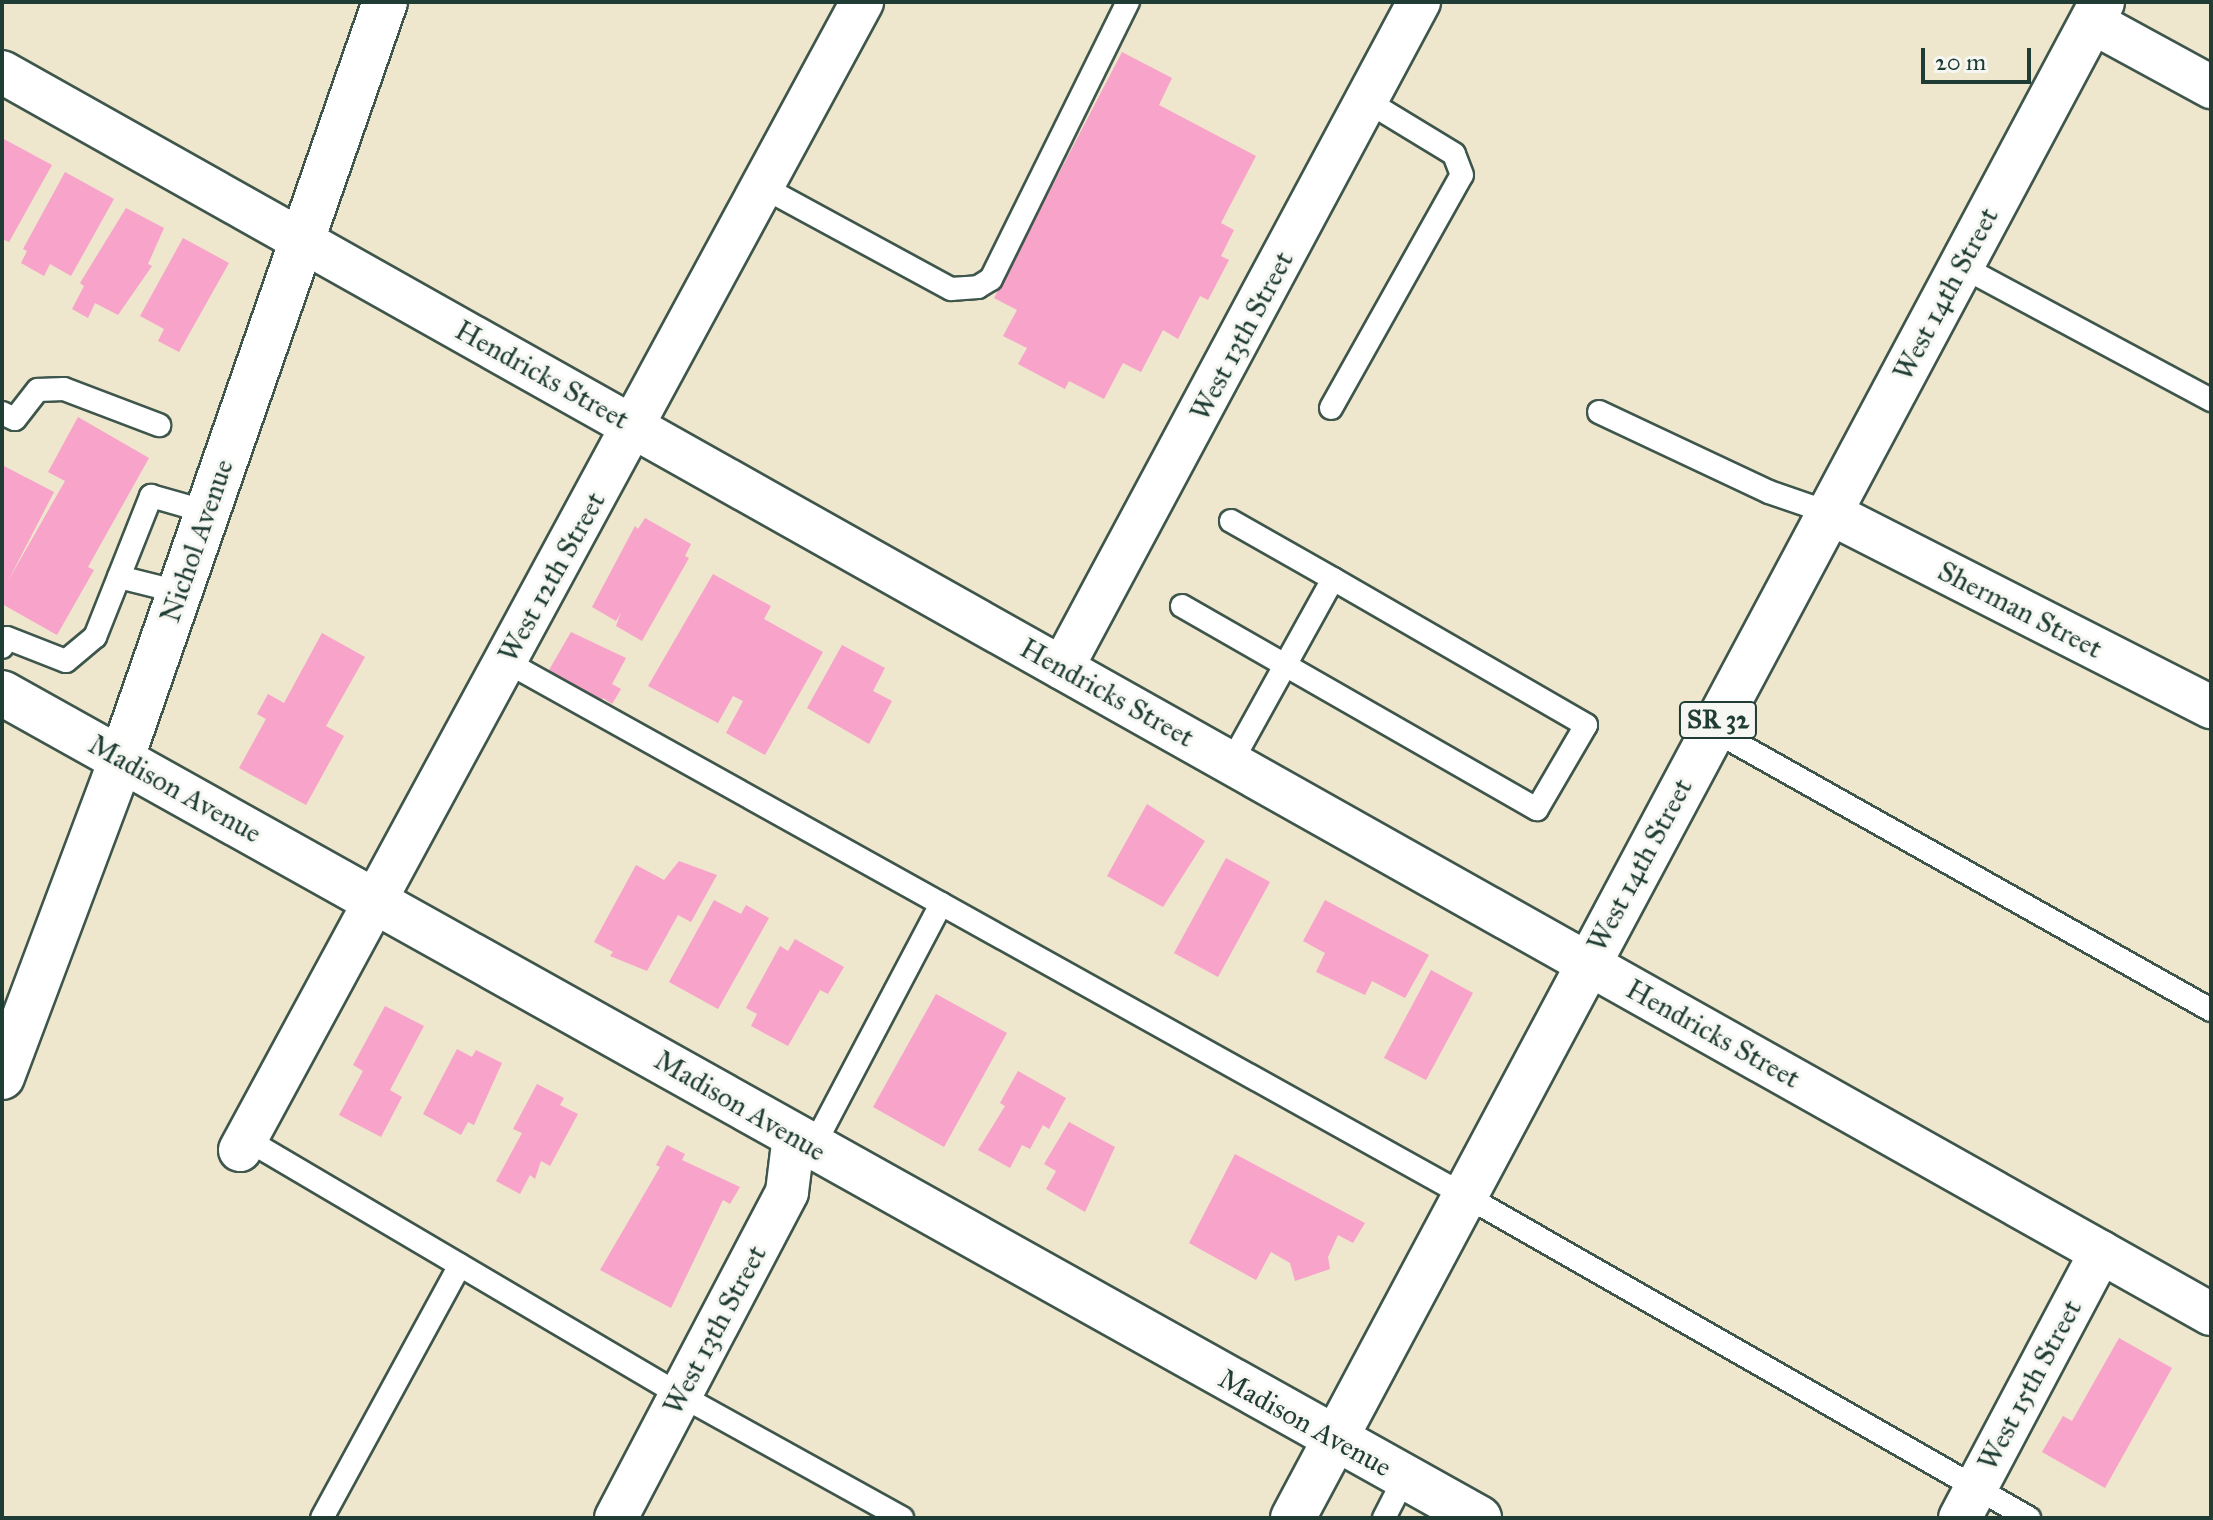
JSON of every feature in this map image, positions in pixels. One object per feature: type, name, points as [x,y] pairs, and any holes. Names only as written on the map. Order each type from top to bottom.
[{"type":"street","name":"Nichol Avenue","points":[[2,1077],[121,760],[385,2]]},
{"type":"street","name":"West 12th Street","points":[[243,1144],[374,898],[635,428],[862,2]]},
{"type":"street","name":"West 13th Street","points":[[1062,668],[1419,2]]},
{"type":"street","points":[[2097,12],[2211,87]]},
{"type":"street","name":"West 14th Street","points":[[1293,1518],[2097,12]]},
{"type":"street","name":"Hendricks Street","points":[[2,72],[2211,1314]]},
{"type":"street","name":"Sherman Street","points":[[1830,513],[2211,707]]},
{"type":"street","name":"Madison Avenue","points":[[2,693],[374,898],[803,1142],[1479,1518]]},
{"type":"street","name":"West 13th Street","points":[[616,1518],[787,1192],[803,1142]]},
{"type":"street","name":"West 15th Street","points":[[1968,1503],[2101,1252]]},
{"type":"lane","points":[[763,187],[951,289],[978,287],[991,279],[1128,2]]},
{"type":"lane","points":[[1331,408],[1462,175],[1454,154],[1367,101]]},
{"type":"lane","points":[[1961,266],[2211,400]]},
{"type":"lane","points":[[2,413],[15,419],[38,390],[64,389],[159,425]]},
{"type":"lane","points":[[1599,412],[1769,492],[1830,513]]},
{"type":"lane","points":[[2,647],[7,638],[66,661],[95,637],[151,496],[207,512]]},
{"type":"lane","points":[[1182,606],[1537,809],[1586,725],[1231,521]]},
{"type":"lane","points":[[119,577],[179,592]]},
{"type":"lane","points":[[1231,763],[1333,579]]},
{"type":"lane","points":[[505,661],[1464,1195],[1968,1503],[2029,1518]]},
{"type":"lane","points":[[1713,730],[2211,1010]]},
{"type":"lane","points":[[803,1142],[941,904]]},
{"type":"lane","points":[[243,1144],[460,1265],[680,1395],[902,1518]]},
{"type":"lane","points":[[322,1518],[460,1265]]},
{"type":"lane","points":[[1384,1518],[1405,1477]]},
{"type":"building","points":[[1122,52],[1172,78],[1159,105],[1256,156],[1221,223],[1234,230],[1221,256],[1229,260],[1208,300],[1200,296],[1178,339],[1163,330],[1141,372],[1123,363],[1104,399],[1069,381],[1065,389],[1018,364],[1027,348],[1003,336],[1017,310],[994,298]]},
{"type":"building","points":[[2,138],[52,165],[9,242],[2,239]]},
{"type":"building","points":[[65,172],[114,199],[71,276],[50,264],[44,276],[21,263],[27,251],[23,249]]},
{"type":"building","points":[[126,208],[164,228],[148,264],[152,266],[118,315],[95,303],[88,318],[72,309],[84,286],[80,283]]},
{"type":"building","points":[[183,238],[229,263],[179,352],[158,341],[164,329],[140,316]]},
{"type":"building","points":[[78,417],[149,458],[88,567],[94,570],[57,635],[2,604],[2,465],[54,492],[8,581],[65,481],[48,472]]},
{"type":"building","points":[[645,518],[691,544],[685,556],[689,558],[642,641],[616,626],[621,612],[616,621],[592,607],[635,526],[638,529]]},
{"type":"building","points":[[713,574],[771,606],[764,619],[823,652],[765,755],[726,733],[743,701],[733,696],[718,723],[648,686]]},
{"type":"building","points":[[571,632],[626,658],[612,684],[621,689],[612,704],[603,698],[600,704],[549,670]]},
{"type":"building","points":[[322,633],[365,657],[326,726],[344,736],[306,805],[239,768],[266,719],[257,714],[268,694],[284,703]]},
{"type":"building","points":[[842,645],[885,668],[873,691],[892,701],[869,744],[807,708]]},
{"type":"building","points":[[1147,804],[1205,841],[1163,907],[1107,876]]},
{"type":"building","points":[[1226,858],[1270,882],[1218,977],[1174,953]]},
{"type":"building","points":[[679,861],[717,875],[691,922],[678,915],[647,971],[610,956],[613,952],[594,942],[636,865],[664,880]]},
{"type":"building","points":[[714,900],[741,914],[746,905],[769,918],[718,1009],[669,982]]},
{"type":"building","points":[[1325,900],[1429,955],[1405,998],[1372,981],[1365,995],[1316,972],[1325,953],[1303,941]]},
{"type":"building","points":[[795,939],[844,967],[828,994],[820,990],[788,1046],[751,1026],[757,1014],[746,1008],[780,946],[788,951]]},
{"type":"building","points":[[1431,970],[1473,993],[1426,1080],[1384,1058]]},
{"type":"building","points":[[936,994],[1007,1033],[944,1147],[873,1107]]},
{"type":"building","points":[[385,1006],[424,1026],[390,1090],[402,1097],[381,1137],[339,1115],[363,1071],[353,1065]]},
{"type":"building","points":[[457,1049],[472,1057],[476,1050],[502,1063],[474,1125],[468,1122],[461,1135],[423,1114]]},
{"type":"building","points":[[1018,1071],[1066,1098],[1049,1129],[1043,1125],[1030,1149],[1022,1145],[1010,1168],[978,1150],[1005,1106],[1000,1103]]},
{"type":"building","points":[[537,1084],[564,1098],[560,1105],[578,1114],[550,1166],[541,1161],[535,1179],[530,1175],[520,1194],[496,1181],[522,1133],[513,1129]]},
{"type":"building","points":[[1069,1122],[1115,1147],[1085,1212],[1046,1189],[1056,1171],[1044,1164]]},
{"type":"building","points":[[667,1145],[685,1154],[682,1160],[740,1187],[730,1204],[723,1200],[671,1308],[600,1270],[660,1167],[656,1165]]},
{"type":"building","points":[[1235,1154],[1365,1223],[1353,1243],[1338,1235],[1328,1257],[1330,1269],[1295,1281],[1290,1263],[1271,1252],[1256,1280],[1189,1243]]},
{"type":"building","points":[[2119,1338],[2172,1368],[2105,1488],[2042,1452],[2063,1416],[2072,1421]]}]
